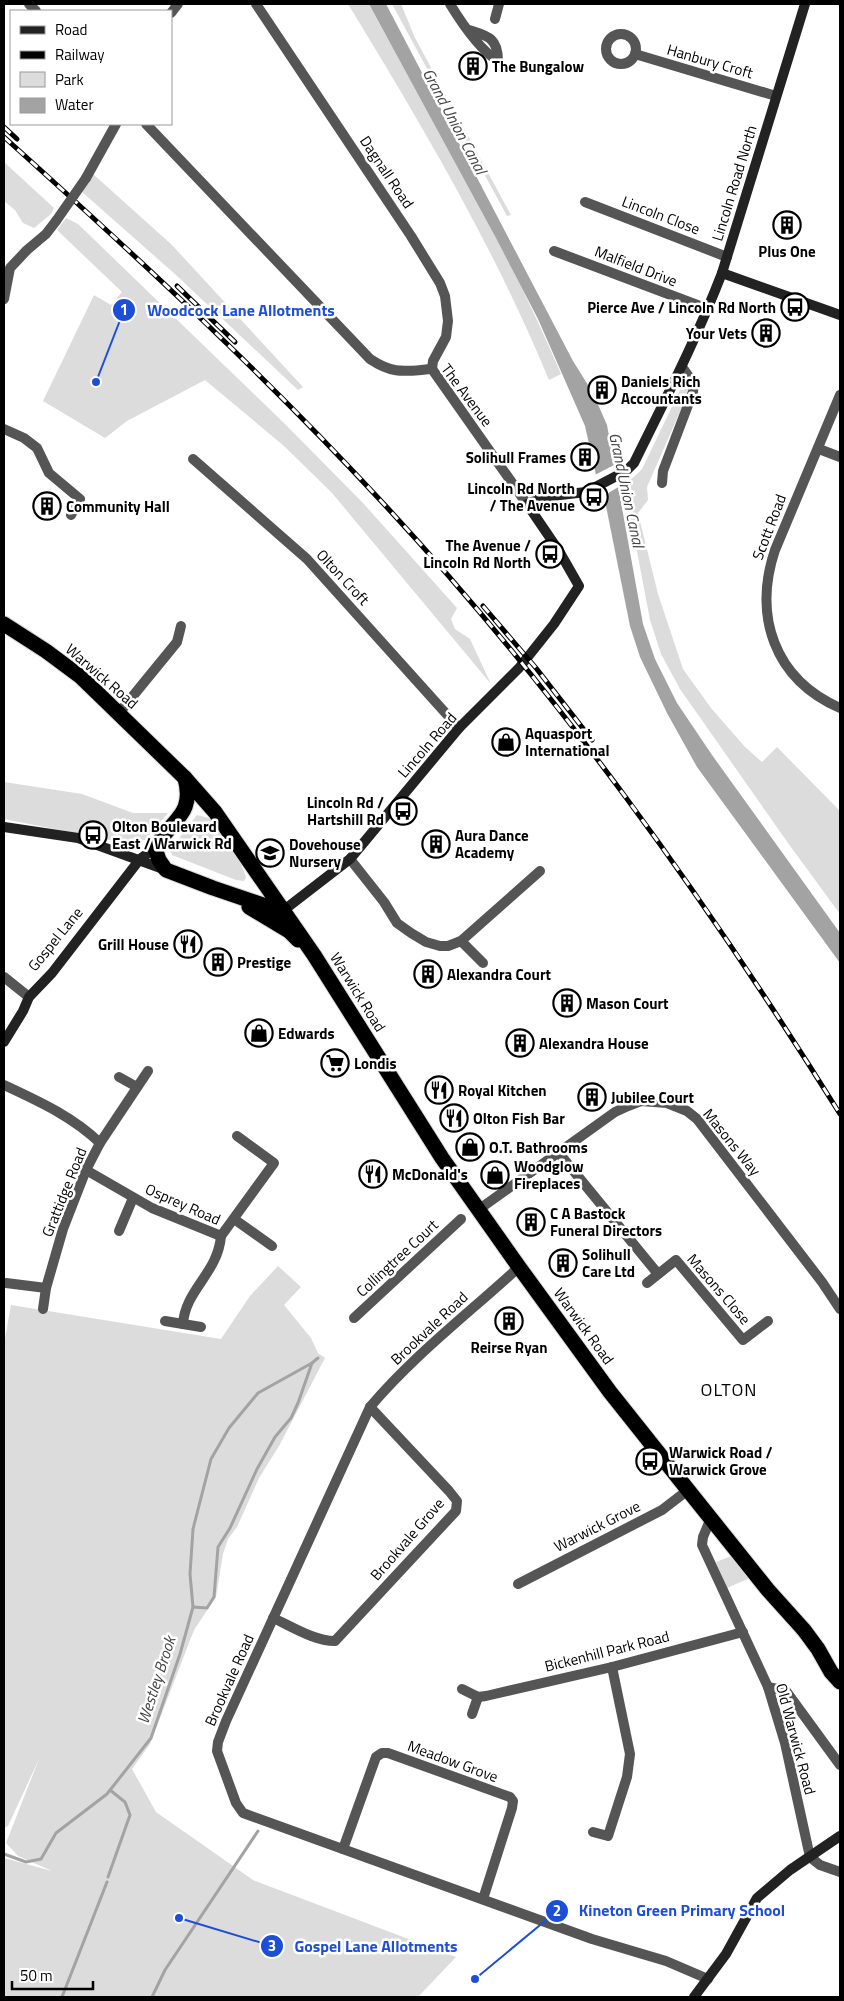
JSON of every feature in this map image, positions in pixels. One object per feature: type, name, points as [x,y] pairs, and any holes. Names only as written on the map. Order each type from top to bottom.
[{"type":"highway","name":"Warwick Road","points":[[4,624],[46,651],[81,677],[185,778],[216,812],[314,955],[442,1158],[519,1267],[610,1392],[818,1649],[840,1671]]},
{"type":"highway","points":[[185,778],[189,791],[189,800],[184,810],[155,848],[159,860],[166,870],[213,888],[278,910],[284,910]]},
{"type":"highway","points":[[184,810],[197,808],[216,812]]},
{"type":"highway","points":[[249,900],[256,899],[260,895],[261,878]]},
{"type":"highway","name":"Warwick Road","points":[[213,888],[261,913],[289,931],[314,955]]},
{"type":"highway","name":"Warwick Road","points":[[818,1649],[831,1672],[840,1682]]},
{"type":"street","name":"Dagnall Road","points":[[256,4],[440,283],[447,303],[448,321],[446,337],[433,361],[432,369]]},
{"type":"street","points":[[450,4],[469,30]]},
{"type":"street","points":[[495,19],[499,4]]},
{"type":"street","name":"Lincoln Road North","points":[[527,504],[543,497],[586,492],[629,469],[634,463],[682,366],[722,273],[805,4]]},
{"type":"street","name":"Hanbury Croft","points":[[635,54],[776,96]]},
{"type":"street","points":[[4,299],[10,268],[46,234],[56,221],[86,178],[115,125]]},
{"type":"street","name":"The Avenue","points":[[147,125],[370,359],[384,368],[402,372],[432,369],[559,551],[579,586]]},
{"type":"street","name":"Lincoln Close","points":[[585,202],[727,257]]},
{"type":"street","name":"Malfield Drive","points":[[554,251],[708,309]]},
{"type":"street","points":[[722,273],[840,315]]},
{"type":"street","points":[[662,483],[663,470],[693,392],[694,384],[682,366]]},
{"type":"street","name":"Scott Road","points":[[840,394],[768,571],[768,617],[777,650],[797,679],[822,700],[840,708]]},
{"type":"street","points":[[4,429],[24,438],[37,448],[49,473],[80,499],[71,515]]},
{"type":"street","points":[[819,449],[840,457]]},
{"type":"street","name":"Olton Croft","points":[[193,459],[306,559],[459,728]]},
{"type":"street","name":"Lincoln Road","points":[[284,910],[350,859],[459,728],[519,668],[554,624],[579,586]]},
{"type":"street","points":[[118,712],[177,642],[181,626]]},
{"type":"street","points":[[4,826],[78,838],[166,870]]},
{"type":"street","name":"Gospel Lane","points":[[4,1042],[23,1011],[29,997],[52,973],[140,859],[155,848]]},
{"type":"street","points":[[350,859],[384,902],[397,922],[426,942],[440,946],[448,946],[461,941],[540,871]]},
{"type":"street","points":[[461,941],[483,963]]},
{"type":"street","points":[[4,977],[29,997]]},
{"type":"street","name":"Grattidge Road","points":[[43,1308],[46,1288],[63,1229],[86,1170],[100,1143],[148,1071]]},
{"type":"street","points":[[118,1077],[137,1087]]},
{"type":"street","points":[[4,1085],[47,1105],[84,1128],[100,1143]]},
{"type":"street","name":"Masons Way","points":[[478,1210],[615,1112],[641,1101],[667,1102],[687,1111],[703,1127],[822,1282],[840,1309]]},
{"type":"street","name":"Osprey Road","points":[[183,1324],[184,1314],[190,1299],[213,1266],[220,1249],[221,1236],[274,1163],[237,1136]]},
{"type":"street","points":[[558,1152],[658,1274]]},
{"type":"street","name":"Osprey Road","points":[[86,1170],[133,1198],[221,1236]]},
{"type":"street","name":"Osprey Road","points":[[119,1231],[133,1198]]},
{"type":"street","name":"Osprey Road","points":[[234,1219],[272,1246]]},
{"type":"street","name":"Collingtree Court","points":[[354,1318],[461,1219]]},
{"type":"street","name":"Masons Close","points":[[647,1283],[676,1260],[743,1340],[768,1321]]},
{"type":"street","name":"Brookvale Road","points":[[519,1267],[456,1321],[370,1407],[221,1733],[217,1751],[236,1803],[243,1813],[592,1939],[666,1961],[708,1979]]},
{"type":"street","points":[[6,1283],[46,1288]]},
{"type":"street","points":[[165,1321],[201,1327]]},
{"type":"street","name":"Brookvale Grove","points":[[273,1618],[315,1637],[327,1641],[335,1641],[456,1512],[457,1501],[449,1491],[370,1407]]},
{"type":"street","name":"Warwick Grove","points":[[518,1584],[662,1510],[688,1490]]},
{"type":"street","name":"Old Warwick Road","points":[[711,1518],[703,1537],[702,1545],[768,1687],[785,1743],[810,1858]]},
{"type":"street","name":"Bickenhill Park Road","points":[[478,1696],[612,1667],[743,1632]]},
{"type":"street","points":[[593,1832],[608,1836],[629,1765],[628,1743],[612,1667]]},
{"type":"street","points":[[768,1687],[786,1692],[840,1765]]},
{"type":"street","points":[[462,1689],[478,1696],[472,1714]]},
{"type":"street","name":"Meadow Grove","points":[[343,1849],[376,1757],[382,1753],[388,1753],[510,1797],[513,1801],[512,1808],[483,1900]]},
{"type":"street","points":[[694,1997],[726,1954],[757,1898],[790,1870],[840,1836]]},
{"type":"street","points":[[810,1858],[820,1865],[840,1872]]},
{"type":"green space","points":[[348,4],[369,4],[445,141],[518,279],[561,374],[549,380],[505,282],[456,188]]},
{"type":"green space","points":[[392,4],[401,4],[415,38],[511,215],[507,216]]},
{"type":"green space","points":[[4,162],[54,208],[51,214],[34,228],[23,223],[15,210],[4,201]]},
{"type":"green space","points":[[93,174],[172,245],[303,387],[298,390],[176,275],[82,192]]},
{"type":"green space","points":[[66,218],[78,224],[284,423],[363,503],[457,608],[451,619],[455,629],[470,639],[491,684],[332,493],[284,446],[205,380],[127,421],[105,438],[43,401],[94,295],[111,305],[122,292],[57,230]]},
{"type":"green space","points":[[683,384],[689,385],[689,391],[647,487],[648,500],[638,513],[658,594],[683,669],[711,708],[745,747],[762,762],[777,747],[840,811],[840,914],[680,689],[661,654],[650,620],[624,483],[642,469]]},
{"type":"green space","points":[[4,782],[82,794],[133,813],[168,813],[145,840],[120,842],[4,819]]},
{"type":"green space","points":[[197,815],[209,818],[239,859],[246,877],[244,881],[236,880],[172,855],[170,850]]},
{"type":"green space","points":[[278,1266],[301,1287],[284,1305],[311,1338],[318,1353],[325,1358],[279,1446],[259,1478],[237,1527],[228,1539],[223,1554],[216,1597],[194,1630],[150,1744],[132,1769],[156,1812],[253,1880],[456,1957],[418,1997],[4,1997],[4,1858],[52,1871],[18,1856],[6,1843],[39,1759],[8,1826],[4,1828],[4,1344],[11,1305],[221,1339],[250,1296]]},
{"type":"green space","points":[[731,1556],[750,1578],[727,1588],[716,1562]]},
{"type":"water","points":[[369,4],[386,4],[573,361],[593,393],[607,425],[643,624],[655,659],[677,703],[712,755],[840,933],[840,963],[697,767],[667,713],[640,657],[630,626],[605,501],[609,493],[606,471],[596,475],[585,426],[538,319]]},
{"type":"pier","points":[[616,464],[620,486],[605,495],[604,474],[596,477],[593,476]]},
{"type":"waterway","name":"Westley Brook","points":[[193,1607],[207,1608],[214,1597],[218,1547],[230,1528],[257,1469],[275,1437],[291,1418],[312,1363],[318,1358]]},
{"type":"waterway","name":"Westley Brook","points":[[4,1854],[26,1862],[41,1859],[56,1833],[107,1794],[151,1738],[180,1654],[193,1607],[190,1574],[193,1529],[211,1459],[229,1428],[258,1393],[312,1363]]},
{"type":"waterway","points":[[108,1877],[130,1815],[125,1802],[110,1790]]},
{"type":"waterway","points":[[152,1997],[165,1970],[258,1831]]},
{"type":"waterway","points":[[62,1997],[107,1882]]},
{"type":"railway","points":[[4,127],[17,139]]},
{"type":"railway","points":[[4,137],[197,315],[291,407],[382,502],[446,573],[508,646],[626,797],[736,954],[840,1114]]},
{"type":"railway","points":[[177,286],[235,342]]},
{"type":"railway","points":[[483,606],[536,668],[592,740]]},
{"type":"place","name":"The Bungalow","points":[[473,66]]},
{"type":"place","name":"Plus One","points":[[787,225]]},
{"type":"place","name":"Pierce Ave / Lincoln Rd North","points":[[795,307]]},
{"type":"place","name":"Your Vets","points":[[766,333]]},
{"type":"place","name":"Woodcock Lane Allotments","points":[[96,382]]},
{"type":"place","name":"Daniels Rich Accountants","points":[[602,390]]},
{"type":"place","name":"Solihull Frames","points":[[585,457]]},
{"type":"place","name":"Lincoln Rd North / The Avenue","points":[[594,497]]},
{"type":"place","name":"Community Hall","points":[[47,506]]},
{"type":"place","name":"The Avenue / Lincoln Rd North","points":[[550,554]]},
{"type":"place","name":"Aquasport International","points":[[506,742]]},
{"type":"place","name":"Lincoln Rd / Hartshill Rd","points":[[403,811]]},
{"type":"place","name":"Olton Boulevard East / Warwick Rd","points":[[93,835]]},
{"type":"place","name":"Aura Dance Academy","points":[[436,844]]},
{"type":"place","name":"Dovehouse Nursery","points":[[270,853]]},
{"type":"place","name":"Grill House","points":[[188,944]]},
{"type":"place","name":"Prestige","points":[[218,962]]},
{"type":"place","name":"Alexandra Court","points":[[428,974]]},
{"type":"place","name":"Mason Court","points":[[567,1003]]},
{"type":"place","name":"Edwards","points":[[259,1033]]},
{"type":"place","name":"Alexandra House","points":[[520,1043]]},
{"type":"place","name":"Londis","points":[[335,1063]]},
{"type":"place","name":"Royal Kitchen","points":[[439,1090]]},
{"type":"place","name":"Jubilee Court","points":[[592,1097]]},
{"type":"place","name":"Olton Fish Bar","points":[[454,1118]]},
{"type":"place","name":"O.T. Bathrooms","points":[[470,1147]]},
{"type":"place","name":"McDonald's","points":[[373,1174]]},
{"type":"place","name":"Woodglow Fireplaces","points":[[495,1175]]},
{"type":"place","name":"C A Bastock Funeral Directors","points":[[531,1222]]},
{"type":"place","name":"Solihull Care Ltd","points":[[563,1263]]},
{"type":"place","name":"Reirse Ryan","points":[[509,1321]]},
{"type":"place","name":"Warwick Road / Warwick Grove","points":[[650,1461]]},
{"type":"place","name":"Gospel Lane Allotments","points":[[179,1918]]},
{"type":"place","name":"Kineton Green Primary School","points":[[475,1979]]},
{"type":"district","name":"OLTON","points":[[729,1389]]},
{"type":"water label","name":"Grand Union Canal","points":[[455,121]]},
{"type":"water label","name":"Grand Union Canal","points":[[627,490]]}]
